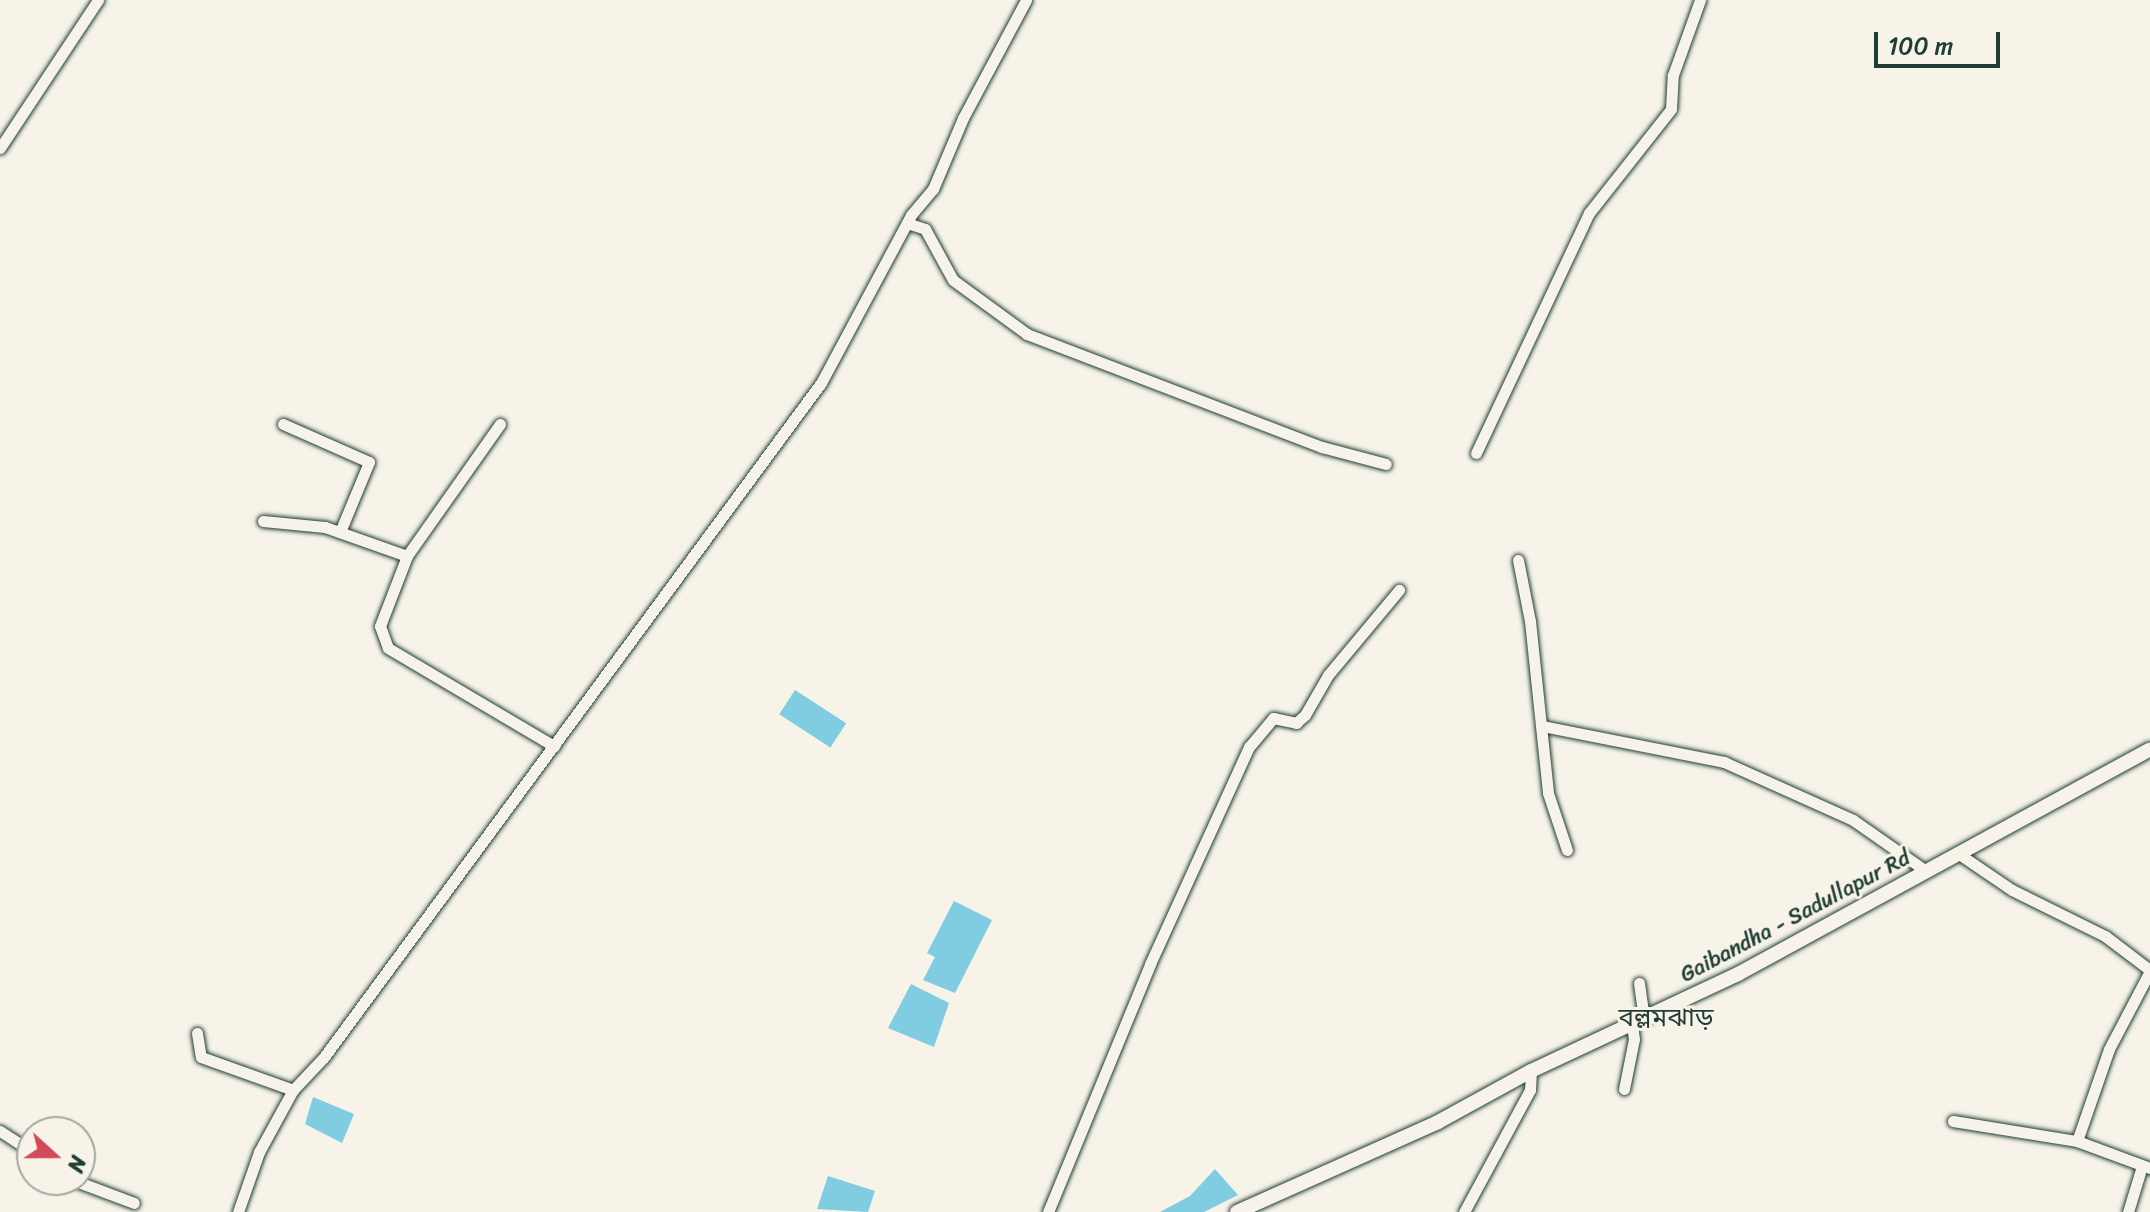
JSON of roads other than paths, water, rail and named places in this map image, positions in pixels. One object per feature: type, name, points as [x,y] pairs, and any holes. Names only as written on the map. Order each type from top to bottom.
[{"type":"main road","name":"Gaibandha - Sadullapur Rd","points":[[1237,1212],[1438,1122],[1531,1071],[1738,974],[2150,749]]},
{"type":"street","points":[[0,148],[98,0]]},
{"type":"street","points":[[238,1212],[259,1152],[293,1090],[324,1057],[821,383],[907,223],[933,189],[963,118],[1026,0]]},
{"type":"street","points":[[1476,453],[1589,213],[1671,109],[1673,75],[1700,0]]},
{"type":"street","points":[[907,223],[925,229],[953,280],[1027,334],[1322,447],[1386,464]]},
{"type":"street","points":[[283,424],[369,462],[340,532]]},
{"type":"street","points":[[500,424],[407,556],[380,626],[383,643],[554,746]]},
{"type":"street","points":[[263,521],[340,532],[407,556]]},
{"type":"street","points":[[1518,560],[1542,726],[1548,793],[1567,850]]},
{"type":"street","points":[[1048,1212],[1150,964],[1249,747],[1273,718],[1296,723],[1305,715],[1328,675],[1399,590]]},
{"type":"street","points":[[1542,726],[1724,762],[1853,820],[1926,871]]},
{"type":"street","points":[[1959,854],[2012,890],[2105,936],[2150,970],[2109,1049],[2077,1141]]},
{"type":"street","points":[[1624,1089],[1638,1021],[1639,983]]},
{"type":"street","points":[[197,1033],[201,1057],[293,1090]]},
{"type":"street","points":[[1464,1212],[1530,1090],[1531,1071]]},
{"type":"street","points":[[1953,1121],[2077,1141],[2146,1167],[2128,1212]]},
{"type":"street","points":[[96,1189],[134,1203]]},
{"type":"water","points":[[795,690],[846,723],[830,748],[779,714]]},
{"type":"water","points":[[954,901],[992,920],[955,993],[923,980],[935,957],[927,953]]},
{"type":"water","points":[[911,984],[949,1003],[934,1047],[888,1028]]},
{"type":"water","points":[[313,1097],[354,1114],[342,1143],[305,1124]]},
{"type":"water","points":[[1215,1169],[1238,1195],[1204,1212],[1160,1212],[1190,1196]]},
{"type":"water","points":[[828,1176],[875,1191],[868,1212],[817,1209]]},
{"type":"district","name":"বল্লমঝাড়","points":[[1666,1018]]}]
